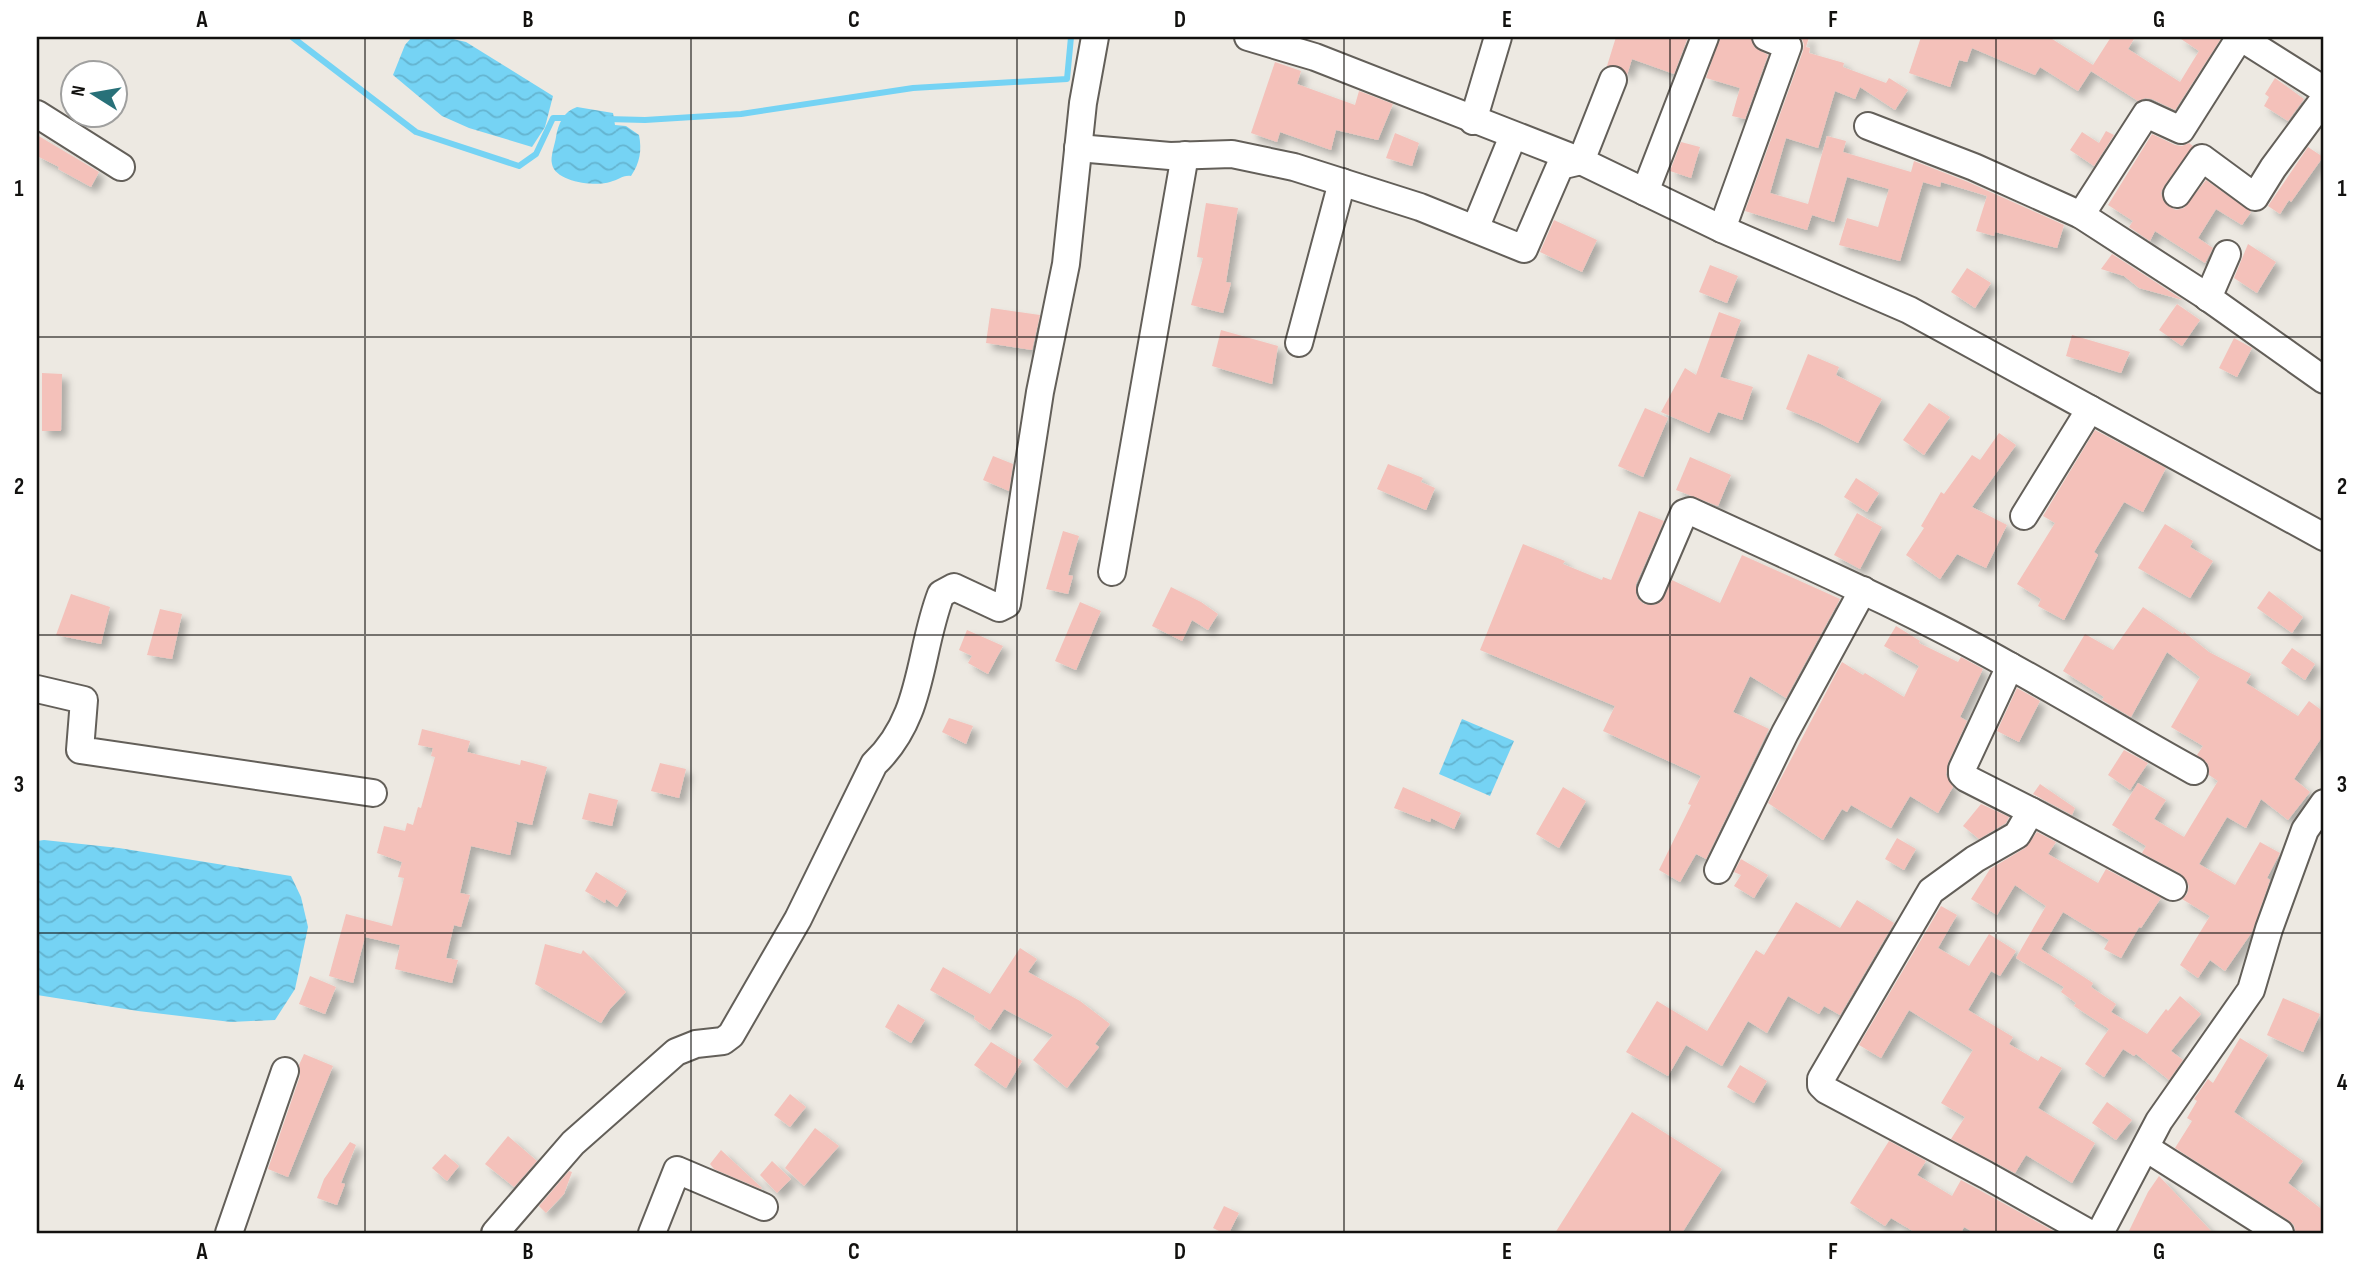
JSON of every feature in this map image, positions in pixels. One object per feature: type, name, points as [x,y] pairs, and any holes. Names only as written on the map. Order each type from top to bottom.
[{"type":"street","points":[[495,1233],[573,1143],[676,1052],[696,1044],[723,1041],[732,1035],[799,919],[874,764],[892,747],[902,731],[910,711],[941,594],[954,587],[999,608],[1007,604],[1040,392],[1066,264],[1083,103],[1095,37]]},
{"type":"street","points":[[1248,37],[1315,57],[1581,161],[1722,229],[1909,310],[2324,537]]},
{"type":"street","points":[[1473,121],[1498,37]]},
{"type":"street","points":[[1645,192],[1705,37]]},
{"type":"street","points":[[1722,229],[1788,46],[1766,37]]},
{"type":"street","points":[[2081,215],[2146,114],[2181,130],[2240,37],[2324,90]]},
{"type":"street","points":[[1581,161],[1613,80]]},
{"type":"street","points":[[2177,194],[2202,158],[2255,197],[2324,99]]},
{"type":"street","points":[[37,114],[121,167]]},
{"type":"street","points":[[1868,126],[1974,167],[2081,215],[2208,298],[2324,380]]},
{"type":"street","points":[[1475,229],[1513,135]]},
{"type":"street","points":[[1079,148],[1170,156],[1232,153],[1294,167],[1420,207],[1524,249],[1559,166],[1581,161]]},
{"type":"street","points":[[1112,572],[1185,155]]},
{"type":"street","points":[[1299,343],[1342,182]]},
{"type":"street","points":[[2208,298],[2227,254]]},
{"type":"street","points":[[2024,516],[2090,409]]},
{"type":"street","points":[[1651,590],[1684,513],[1690,511],[1863,590],[2010,666],[2194,771]]},
{"type":"street","points":[[1718,870],[1785,733],[1863,590]]},
{"type":"street","points":[[2010,666],[1962,774],[2173,887]]},
{"type":"street","points":[[37,689],[84,700],[80,750],[373,793]]},
{"type":"street","points":[[2100,1233],[2159,1121],[2250,990],[2305,830],[2324,803]]},
{"type":"street","points":[[2031,811],[2017,835],[1975,859],[1931,891],[1821,1079],[1821,1085],[2089,1233]]},
{"type":"street","points":[[229,1233],[285,1072]]},
{"type":"street","points":[[2146,1148],[2265,1230]]},
{"type":"street","points":[[652,1233],[677,1170],[764,1207]]},
{"type":"water","points":[[412,37],[444,37],[466,42],[553,96],[545,127],[532,147],[469,128],[442,116],[393,75],[405,45]]},
{"type":"water","points":[[577,107],[613,113],[615,125],[626,126],[639,135],[639,156],[631,176],[604,183],[586,183],[568,179],[555,170],[552,158],[558,127],[565,115]]},
{"type":"water","points":[[1462,719],[1514,741],[1490,796],[1439,774]]},
{"type":"water","points":[[37,841],[119,848],[291,876],[301,897],[308,927],[295,989],[275,1020],[231,1022],[37,995]]},
{"type":"building","points":[[1616,37],[1688,37],[1674,74],[1632,59],[1627,75],[1619,66],[1607,66]]},
{"type":"building","points":[[1720,37],[1751,37],[1754,47],[1768,55],[1745,119],[1732,116],[1740,88],[1706,78]]},
{"type":"building","points":[[1801,37],[1809,37],[1806,47],[1810,48],[1809,53],[1844,63],[1843,67],[1886,83],[1889,78],[1908,90],[1895,110],[1860,87],[1855,99],[1835,91],[1818,148],[1786,138],[1770,193],[1808,204],[1827,136],[1846,141],[1843,152],[1911,172],[1914,161],[2064,225],[2057,248],[1995,232],[1994,236],[1976,231],[1987,196],[1941,182],[1940,187],[1923,182],[1900,261],[1839,245],[1847,218],[1878,227],[1889,189],[1847,177],[1834,222],[1812,215],[1807,230],[1745,211],[1803,51]]},
{"type":"building","points":[[1921,37],[2049,37],[2093,65],[2111,37],[2135,37],[2128,49],[2180,82],[2199,51],[2178,37],[2222,37],[2175,110],[2152,99],[2138,101],[2091,71],[2078,91],[2040,67],[2035,75],[1972,48],[1967,62],[1959,60],[1950,87],[1909,73]]},
{"type":"building","points":[[1275,62],[1301,71],[1297,84],[1355,105],[1359,91],[1393,104],[1378,140],[1336,130],[1331,150],[1280,132],[1277,142],[1251,133]]},
{"type":"building","points":[[2275,78],[2304,99],[2288,121],[2264,106],[2269,97],[2265,94]]},
{"type":"building","points":[[2106,131],[2114,135],[2094,166],[2070,150],[2082,132],[2099,143]]},
{"type":"building","points":[[1395,133],[1419,143],[1412,166],[1386,158]]},
{"type":"building","points":[[2152,134],[2175,145],[2189,143],[2193,146],[2161,193],[2168,206],[2176,210],[2184,208],[2206,180],[2251,212],[2242,225],[2216,209],[2198,238],[2213,248],[2205,263],[2155,231],[2150,241],[2129,227],[2133,221],[2108,205]]},
{"type":"building","points":[[37,135],[99,172],[91,187],[37,156]]},
{"type":"building","points":[[1681,142],[1700,147],[1691,178],[1670,171]]},
{"type":"building","points":[[2308,147],[2323,157],[2280,214],[2268,206]]},
{"type":"building","points":[[1206,203],[1238,208],[1226,282],[1231,283],[1223,313],[1191,305],[1203,258],[1197,257]]},
{"type":"building","points":[[1554,220],[1597,240],[1582,272],[1540,252]]},
{"type":"building","points":[[2248,244],[2276,262],[2257,293],[2234,278]]},
{"type":"building","points":[[2112,254],[2183,300],[2139,288],[2124,276],[2101,269]]},
{"type":"building","points":[[1710,265],[1738,276],[1727,303],[1699,292]]},
{"type":"building","points":[[1967,268],[1991,283],[1975,308],[1951,292]]},
{"type":"building","points":[[2177,304],[2200,320],[2182,346],[2159,330]]},
{"type":"building","points":[[991,308],[1040,315],[1032,350],[986,343]]},
{"type":"building","points":[[1719,312],[1741,320],[1720,377],[1753,387],[1742,420],[1718,412],[1709,433],[1661,412],[1685,368],[1696,375]]},
{"type":"building","points":[[1221,330],[1278,346],[1272,384],[1212,366]]},
{"type":"building","points":[[2072,335],[2130,352],[2121,373],[2066,356]]},
{"type":"building","points":[[2234,338],[2252,348],[2237,377],[2219,368]]},
{"type":"building","points":[[1808,354],[1839,367],[1836,375],[1882,399],[1858,443],[1786,409]]},
{"type":"building","points":[[42,373],[62,374],[61,431],[42,431]]},
{"type":"building","points":[[1929,403],[1950,417],[1924,455],[1903,440]]},
{"type":"building","points":[[1645,408],[1668,418],[1643,477],[1618,466]]},
{"type":"building","points":[[2095,430],[2166,468],[2143,512],[2124,502],[2094,552],[2098,555],[2064,620],[2038,606],[2041,599],[2017,584],[2055,523],[2043,516]]},
{"type":"building","points":[[1999,433],[2016,445],[1972,507],[2007,525],[1986,568],[1957,554],[1940,579],[1906,555],[1924,528],[1921,526],[1941,492],[1944,494],[1972,455],[1980,460]]},
{"type":"building","points":[[993,456],[1013,464],[1009,491],[983,480]]},
{"type":"building","points":[[1690,457],[1731,475],[1718,506],[1676,490]]},
{"type":"building","points":[[1388,464],[1423,478],[1421,482],[1435,488],[1426,510],[1377,489]]},
{"type":"building","points":[[1856,478],[1879,493],[1867,512],[1844,497]]},
{"type":"building","points":[[1639,511],[1664,521],[1636,584],[1638,599],[1644,604],[1654,605],[1661,602],[1672,580],[1720,603],[1742,555],[1840,599],[1786,698],[1750,676],[1733,712],[1769,729],[1706,859],[1696,854],[1680,882],[1659,870],[1691,805],[1688,804],[1701,776],[1603,731],[1615,706],[1480,650],[1523,544],[1602,580],[1603,577],[1611,580]]},
{"type":"building","points":[[1857,513],[1882,527],[1860,569],[1834,555]]},
{"type":"building","points":[[2165,524],[2193,541],[2190,547],[2213,561],[2190,598],[2138,568]]},
{"type":"building","points":[[1063,531],[1079,536],[1068,575],[1073,576],[1068,594],[1046,589]]},
{"type":"building","points":[[1171,587],[1218,614],[1208,630],[1192,620],[1182,641],[1152,626]]},
{"type":"building","points":[[2269,591],[2303,617],[2292,633],[2257,608]]},
{"type":"building","points":[[71,594],[110,607],[101,644],[56,635]]},
{"type":"building","points":[[1080,602],[1101,611],[1076,670],[1055,661]]},
{"type":"building","points":[[2143,607],[2183,634],[2184,632],[2209,652],[2251,674],[2246,683],[2298,716],[2309,701],[2324,712],[2324,734],[2294,779],[2310,792],[2288,820],[2261,799],[2246,828],[2227,817],[2199,864],[2235,885],[2260,842],[2280,853],[2267,878],[2270,880],[2252,932],[2225,971],[2210,960],[2198,978],[2180,965],[2210,916],[2182,899],[2189,886],[2181,874],[2142,853],[2146,846],[2112,825],[2138,783],[2166,800],[2154,819],[2184,837],[2218,781],[2209,775],[2208,764],[2197,755],[2203,746],[2171,727],[2200,677],[2167,652],[2131,717],[2102,700],[2104,697],[2063,671],[2085,634],[2113,650]]},
{"type":"building","points":[[160,609],[182,614],[172,659],[147,655]]},
{"type":"building","points":[[1896,626],[1920,641],[1919,643],[1958,662],[1961,657],[1983,669],[1960,717],[1967,721],[1948,763],[1946,775],[1953,787],[1938,813],[1910,796],[1891,828],[1851,805],[1847,812],[1842,809],[1823,840],[1768,803],[1842,662],[1904,697],[1919,666],[1884,646]]},
{"type":"building","points":[[967,630],[1003,646],[988,674],[968,663],[972,656],[959,650]]},
{"type":"building","points":[[2292,648],[2315,664],[2305,680],[2281,663]]},
{"type":"building","points":[[2017,688],[2040,701],[2019,742],[1997,731]]},
{"type":"building","points":[[949,718],[973,726],[966,744],[942,732]]},
{"type":"building","points":[[422,729],[470,741],[467,752],[520,765],[521,760],[547,767],[532,825],[514,821],[517,823],[510,855],[471,846],[460,893],[470,895],[461,927],[454,925],[446,958],[458,960],[452,983],[395,969],[400,945],[365,937],[353,983],[329,976],[346,914],[392,926],[404,878],[398,877],[402,862],[377,853],[384,826],[405,831],[407,823],[413,825],[418,807],[421,808],[435,757],[431,756],[433,748],[418,745]]},
{"type":"building","points":[[2124,750],[2148,763],[2130,790],[2108,775]]},
{"type":"building","points":[[660,763],[686,769],[679,798],[651,791]]},
{"type":"building","points":[[2040,784],[2075,808],[2072,815],[2033,794]]},
{"type":"building","points":[[1403,787],[1461,813],[1454,829],[1431,818],[1430,822],[1394,808]]},
{"type":"building","points":[[1563,787],[1586,801],[1559,848],[1536,834]]},
{"type":"building","points":[[589,793],[618,800],[612,826],[582,819]]},
{"type":"building","points":[[1981,804],[2009,817],[2006,823],[1979,839],[1963,826]]},
{"type":"building","points":[[2037,832],[2056,842],[2048,854],[2098,883],[2106,869],[2161,898],[2141,928],[2139,927],[2121,958],[2104,949],[2109,940],[2063,912],[2041,949],[2093,983],[2091,987],[2116,1004],[2111,1012],[2147,1034],[2180,996],[2201,1014],[2171,1051],[2183,1060],[2169,1080],[2136,1054],[2134,1056],[2123,1049],[2104,1077],[2085,1064],[2109,1029],[2074,1006],[2076,1003],[2061,992],[2064,987],[2016,958],[2046,906],[2015,885],[1997,915],[1971,899],[1990,869],[2025,848]]},
{"type":"building","points":[[1897,838],[1916,849],[1904,870],[1885,859]]},
{"type":"building","points":[[1741,859],[1768,875],[1754,898],[1734,886],[1741,875],[1734,872]]},
{"type":"building","points":[[596,872],[627,891],[617,907],[606,899],[605,903],[585,891]]},
{"type":"building","points":[[1857,900],[1894,923],[1840,1015],[1824,1006],[1819,1014],[1788,996],[1767,1033],[1748,1021],[1722,1066],[1686,1045],[1668,1076],[1626,1052],[1657,1001],[1707,1031],[1756,950],[1764,955],[1796,902],[1840,928]]},
{"type":"building","points":[[1941,906],[1957,915],[1938,948],[1969,966],[1989,934],[2016,951],[2000,976],[1991,971],[1968,1010],[2013,1037],[2009,1044],[2038,1061],[2041,1056],[2062,1068],[2038,1108],[2095,1143],[2072,1183],[2026,1155],[2015,1173],[1951,1139],[1965,1117],[1941,1103],[1973,1050],[1909,1010],[1881,1058],[1859,1045]]},
{"type":"building","points":[[545,944],[581,954],[583,950],[626,992],[601,1023],[535,984]]},
{"type":"building","points":[[1020,948],[1037,959],[1028,972],[1080,1001],[1110,1024],[1095,1044],[1099,1047],[1067,1088],[1033,1060],[1053,1035],[1004,1009],[990,1030],[974,1019],[975,1016],[930,990],[943,967],[990,994]]},
{"type":"building","points":[[310,976],[336,987],[325,1014],[299,1004]]},
{"type":"building","points":[[2283,998],[2320,1014],[2303,1052],[2267,1035]]},
{"type":"building","points":[[898,1004],[925,1020],[911,1043],[885,1027]]},
{"type":"building","points":[[2240,1038],[2268,1055],[2234,1112],[2303,1161],[2288,1183],[2324,1211],[2324,1233],[2296,1233],[2294,1225],[2288,1220],[2175,1148],[2192,1121],[2187,1118],[2197,1101],[2194,1099],[2208,1079],[2213,1083]]},
{"type":"building","points":[[991,1042],[1022,1061],[1006,1088],[974,1065]]},
{"type":"building","points":[[304,1054],[333,1066],[288,1177],[268,1169],[300,1076],[299,1065]]},
{"type":"building","points":[[1740,1065],[1767,1081],[1754,1103],[1727,1087]]},
{"type":"building","points":[[790,1094],[806,1107],[790,1127],[774,1115]]},
{"type":"building","points":[[2107,1102],[2132,1120],[2116,1140],[2092,1123]]},
{"type":"building","points":[[1632,1112],[1722,1169],[1682,1233],[1555,1233]]},
{"type":"building","points":[[815,1128],[839,1146],[804,1186],[785,1168]]},
{"type":"building","points":[[508,1136],[537,1161],[514,1187],[485,1164]]},
{"type":"building","points":[[1889,1141],[1926,1161],[1917,1175],[1952,1196],[1961,1180],[2057,1233],[1975,1233],[1964,1227],[1961,1233],[1916,1233],[1891,1218],[1885,1226],[1850,1203]]},
{"type":"building","points":[[350,1142],[356,1145],[341,1183],[345,1184],[337,1205],[317,1198],[324,1179]]},
{"type":"building","points":[[721,1150],[762,1188],[714,1169],[710,1164]]},
{"type":"building","points":[[445,1154],[459,1166],[447,1181],[432,1168]]},
{"type":"building","points":[[772,1161],[791,1179],[777,1193],[760,1175]]},
{"type":"building","points":[[569,1171],[572,1172],[564,1194],[546,1213],[539,1206]]},
{"type":"building","points":[[2159,1176],[2213,1233],[2128,1233]]},
{"type":"building","points":[[1224,1206],[1239,1213],[1229,1233],[1213,1228]]},
{"type":"waterway","points":[[292,37],[416,132],[519,166],[536,154],[553,118],[568,118]]},
{"type":"waterway","points":[[607,119],[645,120],[741,114],[913,88],[1067,79],[1071,37]]}]
